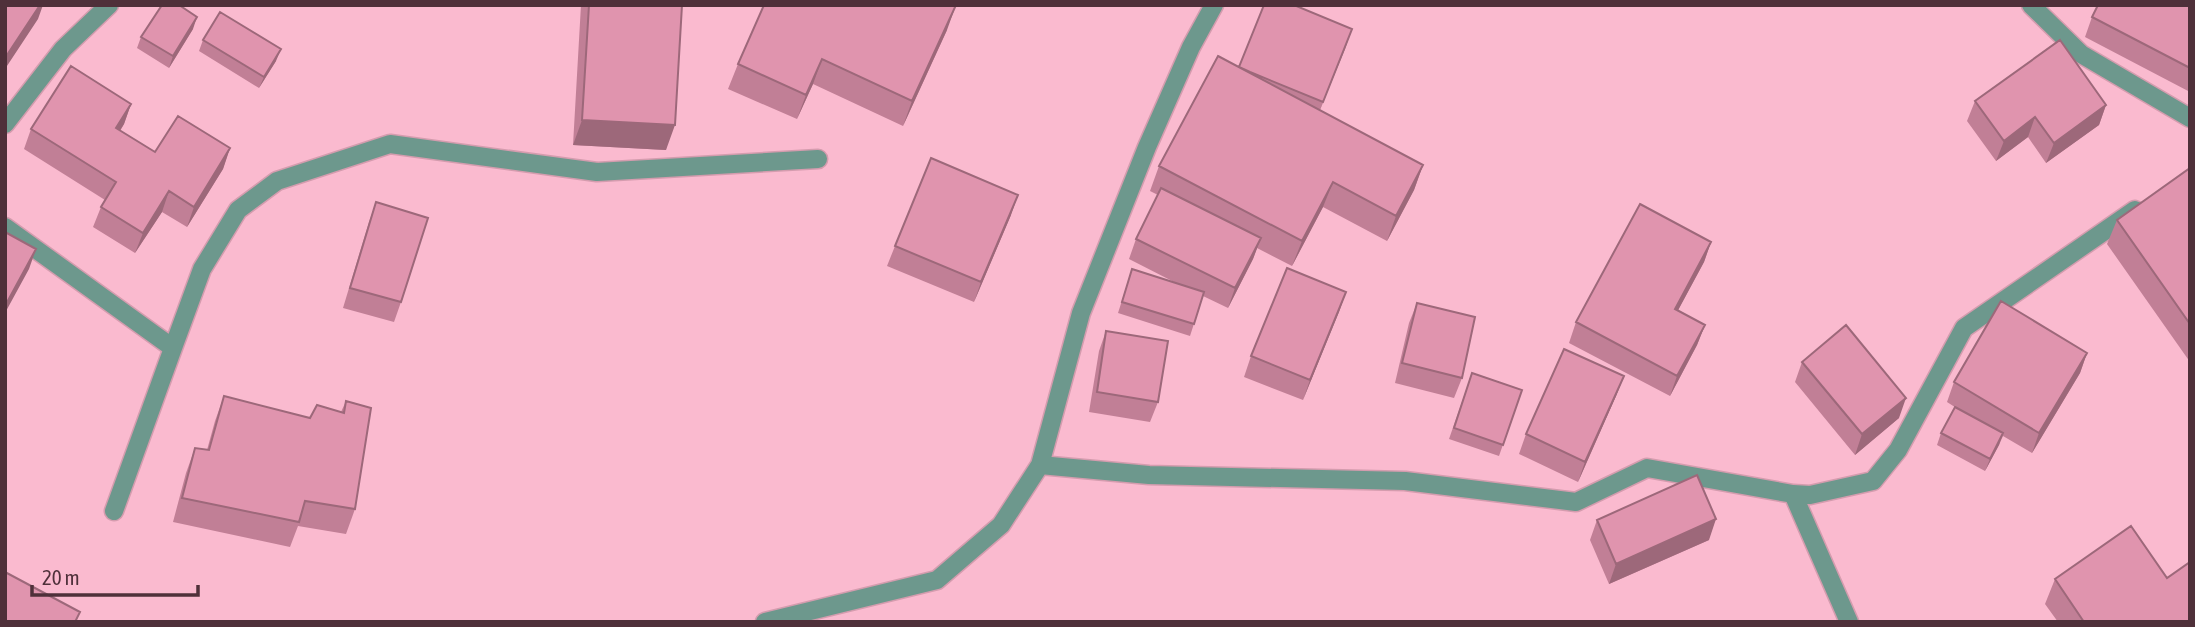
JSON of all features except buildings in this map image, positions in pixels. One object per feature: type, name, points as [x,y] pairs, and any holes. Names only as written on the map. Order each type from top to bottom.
[{"type":"street","points":[[5,124],[63,49],[109,5]]},
{"type":"street","points":[[765,622],[937,580],[1001,525],[1040,465],[1081,313],[1152,135],[1191,47],[1214,5]]},
{"type":"street","points":[[2031,5],[2081,54],[2190,118]]},
{"type":"street","points":[[114,511],[202,269],[238,210],[277,181],[390,144],[597,172],[818,159]]},
{"type":"street","points":[[1040,465],[1149,475],[1405,481],[1576,502],[1647,468],[1810,495],[1873,481],[1898,450],[1964,328],[2145,204]]},
{"type":"street","points":[[5,227],[173,348]]},
{"type":"street","points":[[1793,494],[1849,622]]}]
